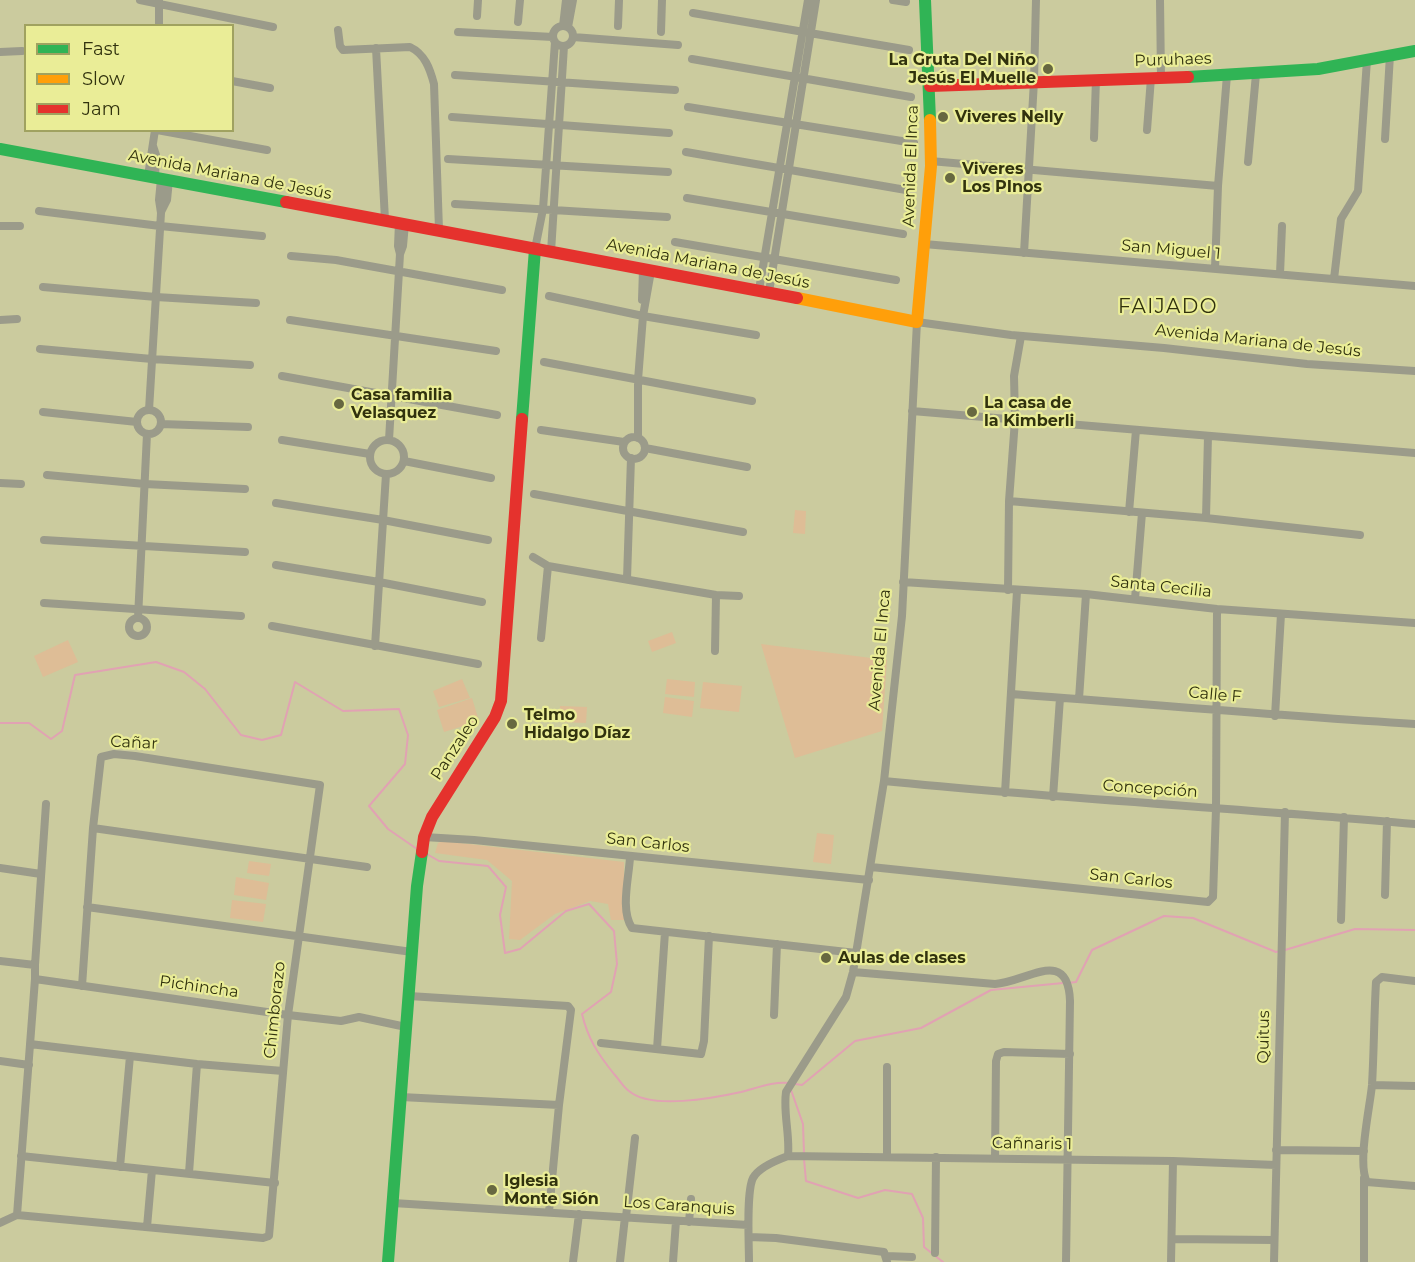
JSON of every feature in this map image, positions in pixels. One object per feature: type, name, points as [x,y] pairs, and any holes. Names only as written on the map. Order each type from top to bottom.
[{"type":"street","points":[[140,0],[159,2],[273,27]]},
{"type":"street","points":[[477,16],[478,0]]},
{"type":"street","points":[[518,22],[520,0]]},
{"type":"street","points":[[566,0],[566,26]]},
{"type":"street","points":[[566,26],[573,0]]},
{"type":"street","points":[[618,26],[619,0]]},
{"type":"street","points":[[661,32],[662,0]]},
{"type":"street","points":[[807,32],[808,0]]},
{"type":"street","points":[[764,291],[774,259],[791,123],[807,32],[816,0]]},
{"type":"street","points":[[893,0],[906,2]]},
{"type":"street","name":"Avenida El Inca","points":[[792,1155],[784,1102],[786,1092],[846,997],[853,972],[884,781],[902,616],[917,322],[930,161],[930,86],[925,0]]},
{"type":"street","points":[[1024,253],[1030,169],[1036,0]]},
{"type":"street","points":[[1148,130],[1156,78],[1160,0]]},
{"type":"street","points":[[159,2],[159,24]]},
{"type":"street","points":[[693,14],[909,50]]},
{"type":"street","points":[[458,32],[570,43],[573,37],[572,31],[566,26]]},
{"type":"street","points":[[551,252],[559,125],[555,29],[566,26]]},
{"type":"street","points":[[338,30],[340,46],[343,50],[410,47],[417,50],[431,70],[434,84],[439,230]]},
{"type":"street","points":[[573,37],[678,45]]},
{"type":"street","points":[[376,48],[385,220]]},
{"type":"street","points":[[0,52],[21,51]]},
{"type":"street","name":"Puruhaes","points":[[930,86],[1256,74],[1318,69],[1415,51]]},
{"type":"street","points":[[1385,140],[1390,55]]},
{"type":"street","points":[[692,59],[911,97]]},
{"type":"street","points":[[1334,279],[1341,219],[1358,191],[1367,60]]},
{"type":"street","points":[[1248,162],[1256,74]]},
{"type":"street","points":[[455,75],[675,90]]},
{"type":"street","points":[[1215,269],[1218,186],[1227,75]]},
{"type":"street","points":[[1094,138],[1096,79]]},
{"type":"street","points":[[234,81],[270,88]]},
{"type":"street","points":[[535,249],[543,209],[548,124],[557,82]]},
{"type":"street","points":[[688,106],[914,143]]},
{"type":"street","points":[[452,117],[669,134]]},
{"type":"street","points":[[149,410],[161,213],[158,178],[153,156],[156,132]]},
{"type":"street","points":[[167,132],[267,150]]},
{"type":"street","name":"Avenida Mariana de Jesús","points":[[0,149],[764,291],[917,322],[1021,336],[1164,348],[1307,364],[1415,371]]},
{"type":"street","points":[[686,152],[906,190]]},
{"type":"street","points":[[448,159],[668,172]]},
{"type":"street","points":[[930,161],[1218,186]]},
{"type":"street","points":[[764,291],[763,258],[771,212],[784,169]]},
{"type":"street","points":[[687,198],[903,234]]},
{"type":"street","points":[[455,204],[667,217]]},
{"type":"street","points":[[39,211],[262,236]]},
{"type":"street","points":[[388,440],[396,335],[398,246],[402,223]]},
{"type":"street","points":[[0,226],[20,226]]},
{"type":"street","points":[[1280,274],[1282,226]]},
{"type":"street","points":[[675,242],[896,280]]},
{"type":"street","name":"San Miguel 1","points":[[924,244],[1415,285]]},
{"type":"street","name":"Panzaleo","points":[[388,1262],[412,952],[424,840],[432,817],[495,717],[501,701],[535,249]]},
{"type":"street","points":[[291,256],[325,258],[502,290]]},
{"type":"street","points":[[638,438],[638,380],[643,316],[641,290],[647,270]]},
{"type":"street","points":[[43,287],[256,303]]},
{"type":"street","points":[[549,296],[643,316],[756,335]]},
{"type":"street","points":[[0,320],[17,319]]},
{"type":"street","points":[[290,320],[496,351]]},
{"type":"street","points":[[1005,794],[1012,694],[1009,501],[1015,420],[1014,376],[1021,336]]},
{"type":"street","points":[[40,349],[250,365]]},
{"type":"street","points":[[544,363],[752,401]]},
{"type":"street","points":[[282,376],[497,415]]},
{"type":"street","points":[[149,410],[158,414],[161,424],[158,431],[147,434],[141,431],[137,422],[142,412],[149,410]]},
{"type":"street","points":[[912,411],[1415,453]]},
{"type":"street","points":[[43,412],[137,422]]},
{"type":"street","points":[[161,424],[248,427]]},
{"type":"street","points":[[541,430],[624,442],[632,437],[638,438],[643,442],[645,448],[640,457],[631,458],[624,452],[624,442]]},
{"type":"street","points":[[1129,512],[1136,430]]},
{"type":"street","points":[[138,614],[147,434]]},
{"type":"street","points":[[1206,518],[1208,436]]},
{"type":"street","points":[[282,440],[370,454]]},
{"type":"street","points":[[388,440],[401,447],[404,461],[397,471],[386,474],[375,469],[370,454],[375,445],[388,440]]},
{"type":"street","points":[[645,448],[747,466]]},
{"type":"street","points":[[627,579],[631,458]]},
{"type":"street","points":[[404,461],[491,478]]},
{"type":"street","points":[[375,646],[386,474]]},
{"type":"street","points":[[47,475],[146,484],[245,489]]},
{"type":"street","points":[[0,483],[21,484]]},
{"type":"street","points":[[534,494],[743,532]]},
{"type":"street","points":[[1009,501],[1206,518],[1360,535]]},
{"type":"street","points":[[276,503],[383,519],[488,540]]},
{"type":"street","points":[[1135,599],[1142,513]]},
{"type":"street","points":[[44,540],[245,552]]},
{"type":"street","points":[[533,557],[548,566],[716,596],[739,596]]},
{"type":"street","points":[[276,565],[483,602]]},
{"type":"street","points":[[541,638],[548,566]]},
{"type":"street","name":"Santa Cecilia","points":[[903,582],[1012,591],[1086,594],[1217,609],[1415,623]]},
{"type":"street","points":[[1079,699],[1086,594]]},
{"type":"street","points":[[715,651],[716,596]]},
{"type":"street","points":[[44,603],[138,614],[241,616]]},
{"type":"street","points":[[1216,809],[1217,609]]},
{"type":"street","points":[[1275,716],[1281,614]]},
{"type":"street","points":[[272,626],[478,664]]},
{"type":"street","name":"Calle F","points":[[1012,694],[1217,709],[1275,716],[1415,724]]},
{"type":"street","points":[[1053,797],[1060,698]]},
{"type":"street","name":"Cañar","points":[[82,986],[100,758],[105,754],[135,756],[320,785]]},
{"type":"street","name":"Concepción","points":[[884,781],[1005,794],[1285,812],[1415,824]]},
{"type":"street","name":"Chimborazo","points":[[147,1227],[268,1238],[270,1234],[288,1015],[320,785]]},
{"type":"street","points":[[17,1215],[46,804]]},
{"type":"street","name":"San Carlos","points":[[871,867],[1208,902],[1213,897],[1216,809]]},
{"type":"street","name":"Quitus","points":[[1274,1262],[1285,812]]},
{"type":"street","points":[[1341,920],[1344,817]]},
{"type":"street","points":[[1385,895],[1388,821]]},
{"type":"street","points":[[93,828],[367,867]]},
{"type":"street","name":"San Carlos","points":[[424,840],[474,840],[869,880]]},
{"type":"street","points":[[630,857],[627,917],[632,928],[856,953]]},
{"type":"street","points":[[0,868],[40,874]]},
{"type":"street","points":[[87,907],[412,952]]},
{"type":"street","points":[[657,1049],[664,932]]},
{"type":"street","points":[[601,1043],[701,1054],[704,1041],[710,936]]},
{"type":"street","points":[[774,1015],[777,944]]},
{"type":"street","points":[[0,961],[35,965]]},
{"type":"street","points":[[853,972],[995,984],[1010,982],[1049,969],[1058,972],[1068,984],[1070,1054],[1066,1160],[1066,1262]]},
{"type":"street","points":[[1364,1262],[1366,1180],[1364,1151],[1372,1085],[1376,982],[1382,977],[1415,981]]},
{"type":"street","name":"Pichincha","points":[[35,979],[288,1015],[341,1021],[358,1017],[406,1027]]},
{"type":"street","points":[[409,996],[570,1008],[572,1013],[559,1105],[549,1212]]},
{"type":"street","points":[[30,1044],[198,1064],[283,1071]]},
{"type":"street","points":[[994,1158],[998,1054],[1070,1054]]},
{"type":"street","points":[[120,1167],[130,1056]]},
{"type":"street","points":[[0,1061],[29,1065]]},
{"type":"street","points":[[189,1173],[198,1064]]},
{"type":"street","points":[[887,1067],[887,1156]]},
{"type":"street","points":[[1372,1085],[1415,1086]]},
{"type":"street","points":[[401,1097],[559,1105]]},
{"type":"street","points":[[620,1262],[635,1138]]},
{"type":"street","points":[[1276,1150],[1364,1151]]},
{"type":"street","points":[[749,1262],[748,1225],[753,1178],[764,1167],[792,1155]]},
{"type":"street","name":"Cañnaris 1","points":[[792,1155],[1173,1161],[1276,1165]]},
{"type":"street","points":[[21,1156],[275,1183]]},
{"type":"street","points":[[935,1253],[936,1157]]},
{"type":"street","points":[[1171,1262],[1173,1161]]},
{"type":"street","points":[[0,1222],[17,1215],[147,1227],[152,1170]]},
{"type":"street","points":[[1366,1180],[1415,1186]]},
{"type":"street","points":[[689,1222],[691,1199]]},
{"type":"street","name":"Los Caranquis","points":[[393,1203],[748,1225]]},
{"type":"street","points":[[573,1262],[579,1214]]},
{"type":"street","points":[[673,1262],[676,1221]]},
{"type":"street","points":[[749,1236],[776,1238],[886,1257],[912,1257]]},
{"type":"street","points":[[1172,1239],[1274,1240]]},
{"type":"shaded area","points":[[795,510],[806,511],[805,534],[793,533]]},
{"type":"shaded area","points":[[672,632],[676,643],[652,652],[648,641]]},
{"type":"shaded area","points":[[68,640],[78,662],[43,677],[34,656]]},
{"type":"shaded area","points":[[761,644],[887,660],[882,731],[795,758]]},
{"type":"shaded area","points":[[462,679],[470,698],[439,707],[433,691]]},
{"type":"shaded area","points":[[667,679],[695,682],[694,697],[665,694]]},
{"type":"shaded area","points":[[703,682],[742,686],[739,712],[700,708]]},
{"type":"shaded area","points":[[665,697],[694,701],[692,717],[663,713]]},
{"type":"shaded area","points":[[472,698],[479,721],[444,732],[437,710]]},
{"type":"shaded area","points":[[560,706],[587,707],[586,723],[559,722]]},
{"type":"shaded area","points":[[817,833],[834,835],[831,864],[813,862]]},
{"type":"shaded area","points":[[443,841],[624,862],[624,920],[611,920],[608,904],[590,901],[555,914],[520,940],[509,939],[512,881],[487,860],[435,853],[438,843]]},
{"type":"shaded area","points":[[249,861],[271,864],[269,876],[247,873]]},
{"type":"shaded area","points":[[236,877],[269,883],[266,900],[234,895]]},
{"type":"shaded area","points":[[232,900],[266,904],[263,922],[230,918]]},
{"type":"waterway","points":[[0,723],[29,723],[51,739],[62,731],[75,675],[156,662],[184,672],[205,689],[241,735],[262,740],[281,735],[295,682],[343,711],[399,709],[408,735],[405,764],[369,806],[388,829],[417,849]]},
{"type":"waterway","points":[[425,853],[439,861],[488,866],[506,887],[500,915],[505,953],[520,949],[566,911],[589,904],[614,931],[617,964],[611,992],[582,1014],[587,1031],[598,1053],[629,1091],[639,1097],[652,1100],[683,1101],[741,1092],[771,1084],[790,1083]]},
{"type":"waterway","points":[[1068,983],[1076,982],[1092,950],[1164,916],[1193,918],[1276,952],[1280,951]]},
{"type":"waterway","points":[[1285,950],[1355,929],[1415,930]]},
{"type":"waterway","points":[[795,1084],[802,1085],[855,1041],[921,1028],[991,990],[1063,983]]},
{"type":"waterway","points":[[791,1090],[803,1124],[804,1153]]},
{"type":"waterway","points":[[804,1159],[806,1181],[858,1198],[885,1190],[912,1194],[923,1218],[924,1247],[943,1262]]},
{"type":"traffic: fast","points":[[925,0],[930,120]]},
{"type":"traffic: fast","points":[[1188,77],[1318,69],[1415,51]]},
{"type":"traffic: fast","points":[[0,149],[286,202]]},
{"type":"traffic: fast","points":[[522,419],[535,249]]},
{"type":"traffic: fast","points":[[388,1262],[417,886],[422,852]]},
{"type":"traffic: slow","points":[[797,298],[917,322],[931,166],[930,120]]},
{"type":"traffic: jam","points":[[930,86],[1188,77]]},
{"type":"traffic: jam","points":[[286,202],[797,298]]},
{"type":"traffic: jam","points":[[422,852],[424,837],[432,817],[495,717],[501,701],[522,419]]},
{"type":"place","name":"La Gruta Del Niño Jesús El Muelle","points":[[1048,69]]},
{"type":"place","name":"Viveres Nelly","points":[[943,117]]},
{"type":"place","name":"Viveres Los PInos","points":[[950,178]]},
{"type":"place","name":"Casa familia Velasquez","points":[[339,404]]},
{"type":"place","name":"La casa de la Kimberli","points":[[972,412]]},
{"type":"place","name":"Telmo Hidalgo Díaz","points":[[512,724]]},
{"type":"place","name":"Aulas de clases","points":[[826,958]]},
{"type":"place","name":"Iglesia Monte Sión","points":[[492,1190]]},
{"type":"district","name":"FAIJADO","points":[[1168,307]]}]
